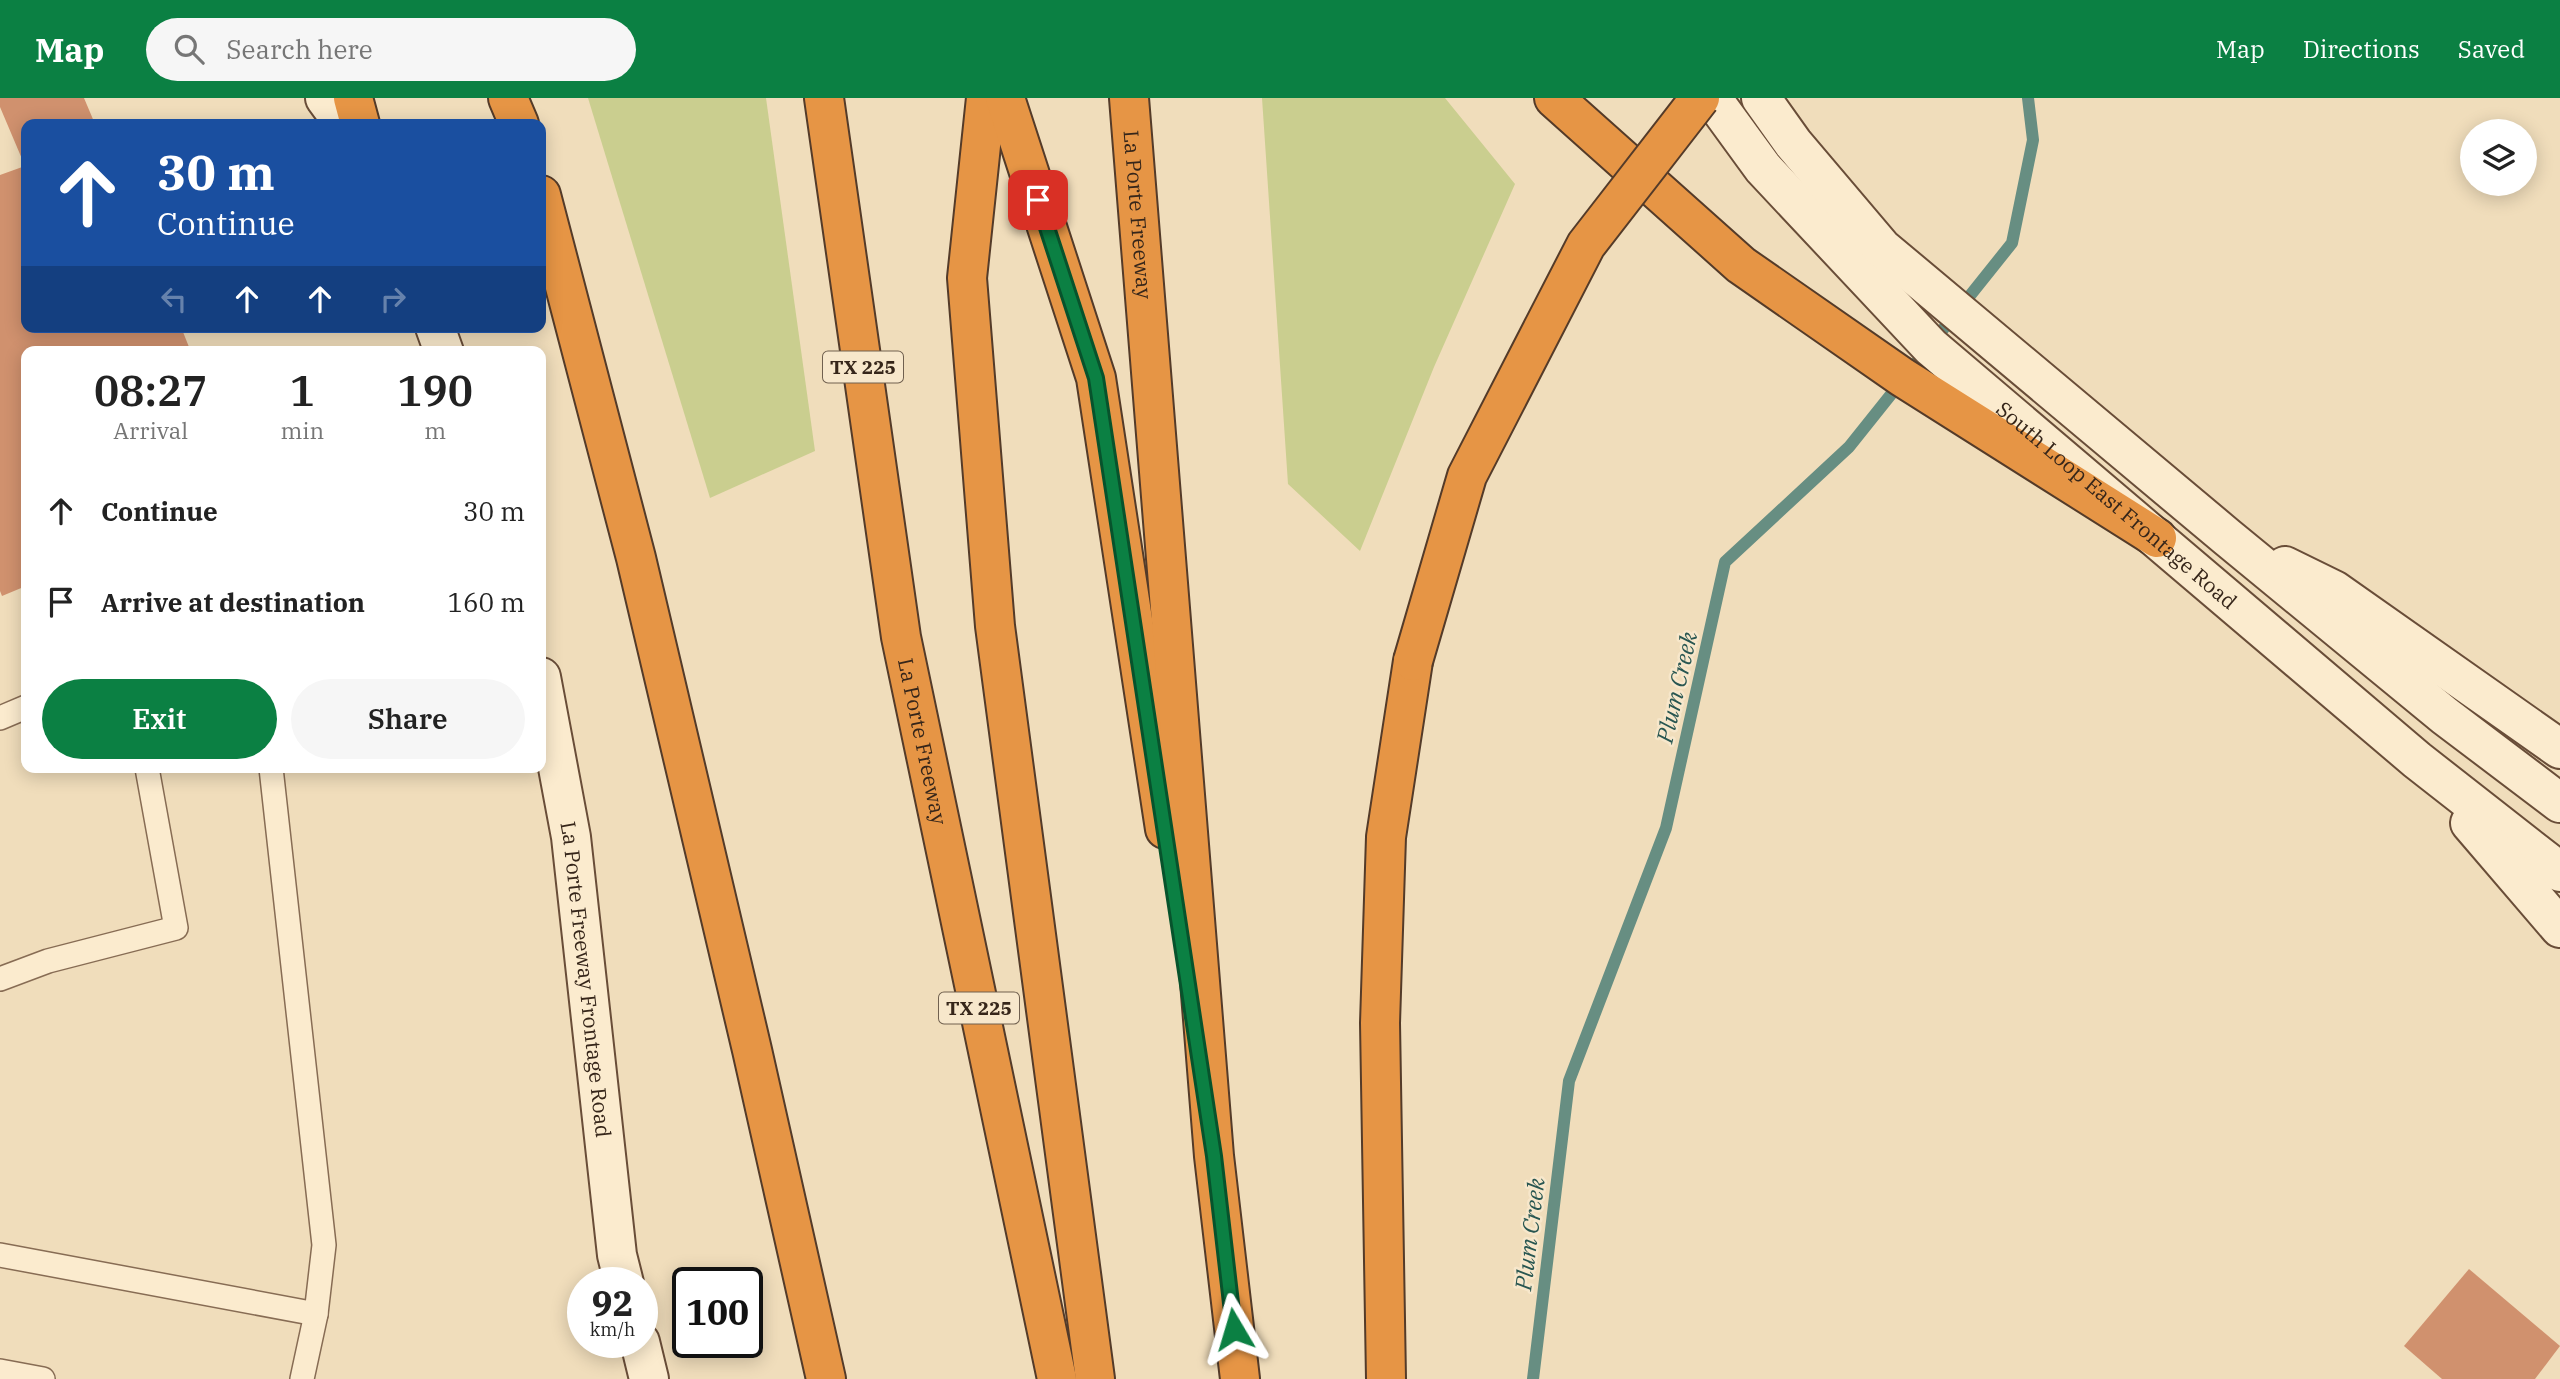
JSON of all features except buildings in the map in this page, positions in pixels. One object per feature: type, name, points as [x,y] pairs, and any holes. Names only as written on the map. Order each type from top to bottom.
[{"type":"highway","points":[[353,98],[359,119]]},
{"type":"highway","points":[[508,98],[517,119]]},
{"type":"highway","name":"La Porte Freeway","points":[[824,98],[901,637],[1057,1379]]},
{"type":"highway","points":[[986,98],[967,278],[995,626],[1096,1379]]},
{"type":"highway","points":[[1005,98],[1096,378],[1214,1156]]},
{"type":"highway","name":"La Porte Freeway","points":[[1129,98],[1214,1156],[1240,1379]]},
{"type":"highway","points":[[1554,98],[1741,265],[1902,377],[1996,421],[2157,538]]},
{"type":"highway","points":[[1386,1379],[1380,1023],[1386,837],[1413,661],[1467,476],[1586,245],[1700,98]]},
{"type":"highway","points":[[546,214],[636,558],[826,1379]]},
{"type":"main road","points":[[325,98],[340,119]]},
{"type":"main road","name":"South Loop East Frontage Road","points":[[1713,98],[1763,168],[1818,201],[1882,248],[2445,716],[2560,803]]},
{"type":"main road","name":"South Loop East Frontage Road","points":[[1760,98],[1793,143],[1818,201],[1931,348],[1996,421]]},
{"type":"main road","points":[[2227,537],[2334,590],[2560,749]]},
{"type":"main road","name":"South Loop East Frontage Road","points":[[2157,538],[2417,760],[2560,872]]},
{"type":"main road","name":"La Porte Freeway Frontage Road","points":[[546,704],[571,837],[620,1267]]},
{"type":"main road","points":[[2417,760],[2560,928]]},
{"type":"main road","points":[[644,1358],[649,1379]]},
{"type":"lane","points":[[0,718],[21,709]]},
{"type":"lane","points":[[0,979],[48,961],[176,928],[148,773]]},
{"type":"lane","points":[[272,773],[324,1245],[316,1314],[302,1379]]},
{"type":"lane","points":[[0,1255],[316,1314]]},
{"type":"lane","points":[[0,1371],[43,1379]]},
{"type":"green space","points":[[588,98],[766,98],[815,451],[710,498]]},
{"type":"green space","points":[[1262,98],[1445,98],[1515,184],[1434,367],[1360,551],[1288,484]]},
{"type":"waterway","name":"Plum Creek","points":[[1533,1379],[1569,1081],[1666,828],[1725,562],[1849,447],[2012,243],[2033,140],[2028,98]]},
{"type":"route","points":[[1038,200],[1096,378],[1214,1156],[1234,1329]]}]
